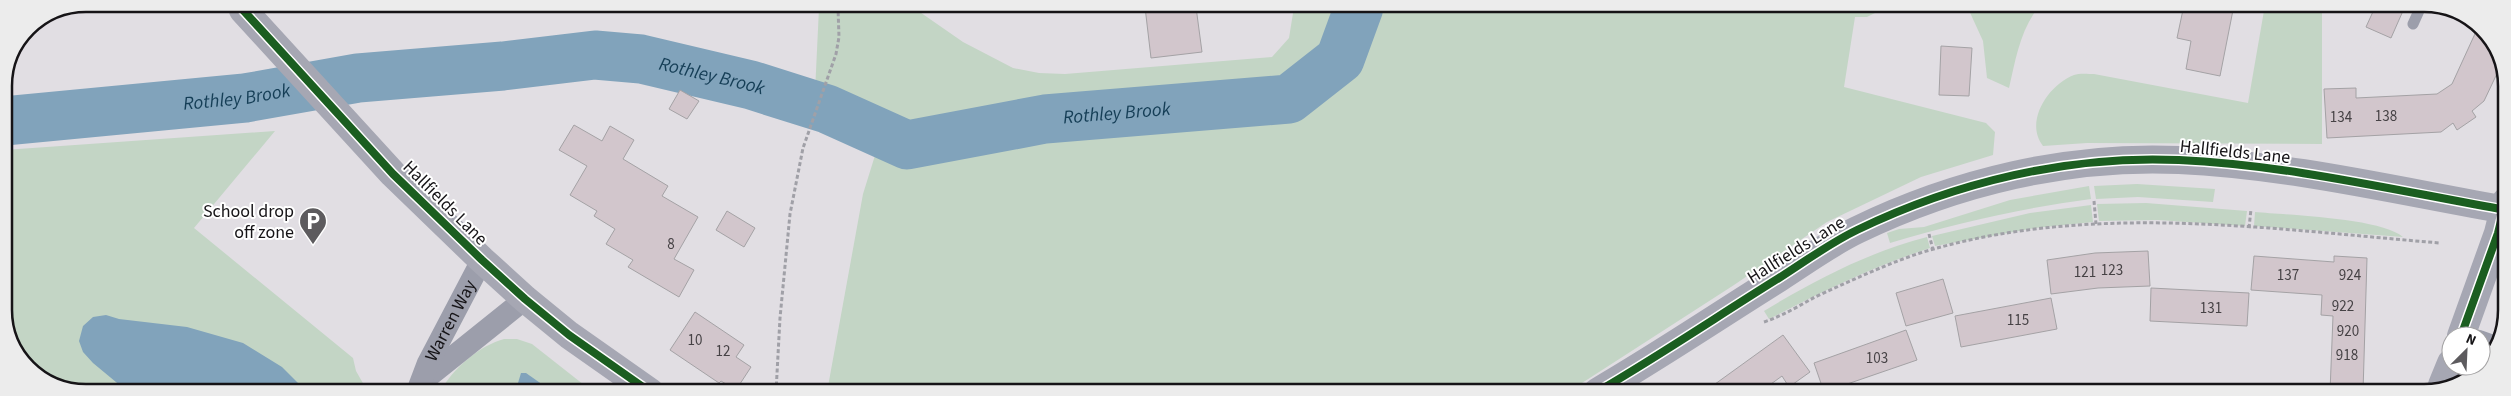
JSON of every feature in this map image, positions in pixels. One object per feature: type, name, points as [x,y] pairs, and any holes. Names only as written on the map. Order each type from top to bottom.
[{"type":"street","name":"Hallfields Lane","points":[[246,13],[347,121],[393,174],[482,260],[569,335],[639,384]]},
{"type":"street","name":"Hallfields Lane","points":[[1610,384],[1856,230],[1960,191],[2030,171],[2100,162],[2145,160],[2206,162],[2350,181],[2498,206]]},
{"type":"street","points":[[2473,326],[2498,233]]},
{"type":"street","name":"Warren Way","points":[[421,384],[482,260]]},
{"type":"street","name":"Warren Way","points":[[424,384],[525,299]]},
{"type":"lane","points":[[2413,24],[2418,13]]},
{"type":"path","points":[[776,384],[781,300],[796,176],[811,124],[836,54],[839,37],[838,13]]},
{"type":"path","points":[[2094,201],[2096,224]]},
{"type":"path","points":[[2249,228],[2251,208]]},
{"type":"path","points":[[1757,324],[1870,272],[1933,250],[2042,229],[2096,224],[2176,223],[2440,243]]},
{"type":"path","points":[[1929,234],[1933,250]]},
{"type":"green space","points":[[819,13],[921,13],[963,42],[1013,68],[1039,73],[1065,74],[1272,57],[1289,38],[1293,13],[1875,13],[1867,17],[1855,17],[1844,87],[1986,123],[1995,132],[1993,155],[1921,177],[1827,222],[1734,285],[1580,384],[828,384],[863,194],[886,120],[815,92]]},
{"type":"green space","points":[[1970,13],[2034,13],[2023,34],[2009,88],[1987,78],[1983,41]]},
{"type":"green space","points":[[2264,13],[2322,13],[2322,144],[2087,143],[2043,146],[2036,126],[2042,105],[2048,96],[2064,80],[2076,74],[2094,74],[2248,103]]},
{"type":"green space","points":[[275,131],[194,228],[353,358],[356,371],[363,384],[87,384],[63,380],[45,371],[25,351],[16,333],[14,324],[13,149]]},
{"type":"green space","points":[[2137,184],[2215,189],[2213,202],[2138,197],[2096,199],[2094,186]]},
{"type":"green space","points":[[2089,186],[2091,199],[1990,217],[1890,243],[1887,233],[1899,229],[1924,227],[2010,200]]},
{"type":"green space","points":[[2146,203],[2247,211],[2245,226],[2158,220],[2099,221],[2097,204]]},
{"type":"green space","points":[[2091,205],[2093,222],[2035,228],[1935,246],[1932,236],[2030,213]]},
{"type":"green space","points":[[2255,212],[2333,218],[2375,225],[2403,237],[2254,226]]},
{"type":"green space","points":[[1927,237],[1930,248],[1868,271],[1769,319],[1764,311],[1803,288],[1843,268],[1905,243]]},
{"type":"green space","points":[[504,339],[517,339],[532,344],[583,384],[444,384],[467,359],[495,342]]},
{"type":"water","points":[[106,315],[119,319],[187,327],[243,343],[282,367],[299,384],[118,384],[83,352],[79,341],[83,326],[93,317]]},
{"type":"water","points":[[521,373],[526,373],[542,384],[519,384]]},
{"type":"building","points":[[1146,13],[1197,13],[1202,52],[1151,58]]},
{"type":"building","points":[[2182,13],[2232,13],[2220,76],[2186,69],[2191,41],[2177,38]]},
{"type":"building","points":[[2372,13],[2402,13],[2391,38],[2366,27]]},
{"type":"building","points":[[2475,33],[2491,54],[2497,73],[2484,101],[2472,111],[2476,117],[2457,130],[2453,123],[2441,132],[2327,138],[2324,89],[2356,88],[2356,98],[2437,94],[2452,84]]},
{"type":"building","points":[[1941,46],[1972,48],[1969,96],[1939,95]]},
{"type":"building","points":[[680,90],[699,101],[687,119],[669,109]]},
{"type":"building","points":[[574,125],[602,141],[610,126],[634,140],[623,159],[668,186],[662,196],[698,217],[674,259],[694,270],[679,297],[628,267],[633,260],[606,244],[615,229],[594,216],[597,211],[570,195],[587,166],[559,150]]},
{"type":"building","points":[[727,211],[755,228],[744,247],[716,230]]},
{"type":"building","points":[[2148,251],[2150,286],[2098,288],[2051,294],[2047,260],[2095,253]]},
{"type":"building","points":[[2254,256],[2334,262],[2334,256],[2367,258],[2363,384],[2330,384],[2333,316],[2321,315],[2322,295],[2251,290]]},
{"type":"building","points":[[1943,279],[1953,313],[1906,326],[1896,293]]},
{"type":"building","points":[[2151,288],[2249,293],[2247,326],[2150,321]]},
{"type":"building","points":[[2051,298],[2057,329],[1961,347],[1955,316]]},
{"type":"building","points":[[695,312],[744,345],[736,357],[751,367],[740,384],[726,384],[721,381],[719,383],[670,350]]},
{"type":"building","points":[[1906,330],[1917,360],[1847,384],[1821,384],[1814,363]]},
{"type":"building","points":[[1783,335],[1810,372],[1793,384],[1787,384],[1782,376],[1771,384],[1715,384]]},
{"type":"waterway","name":"Rothley Brook","points":[[13,120],[245,98],[358,78],[503,66],[595,55],[641,59],[751,85],[827,109],[907,145],[1045,119],[1289,99],[1340,59],[1357,13]]},
{"type":"cycle path","points":[[246,13],[393,174],[482,260],[569,335],[639,384]]},
{"type":"cycle path","points":[[1610,384],[1847,235],[1934,198],[1973,185],[2014,175],[2096,162],[2179,160],[2261,167],[2302,173],[2498,209]]},
{"type":"cycle path","points":[[2465,326],[2498,233]]},
{"type":"place","name":"School drop off zone","points":[[313,245]]}]
